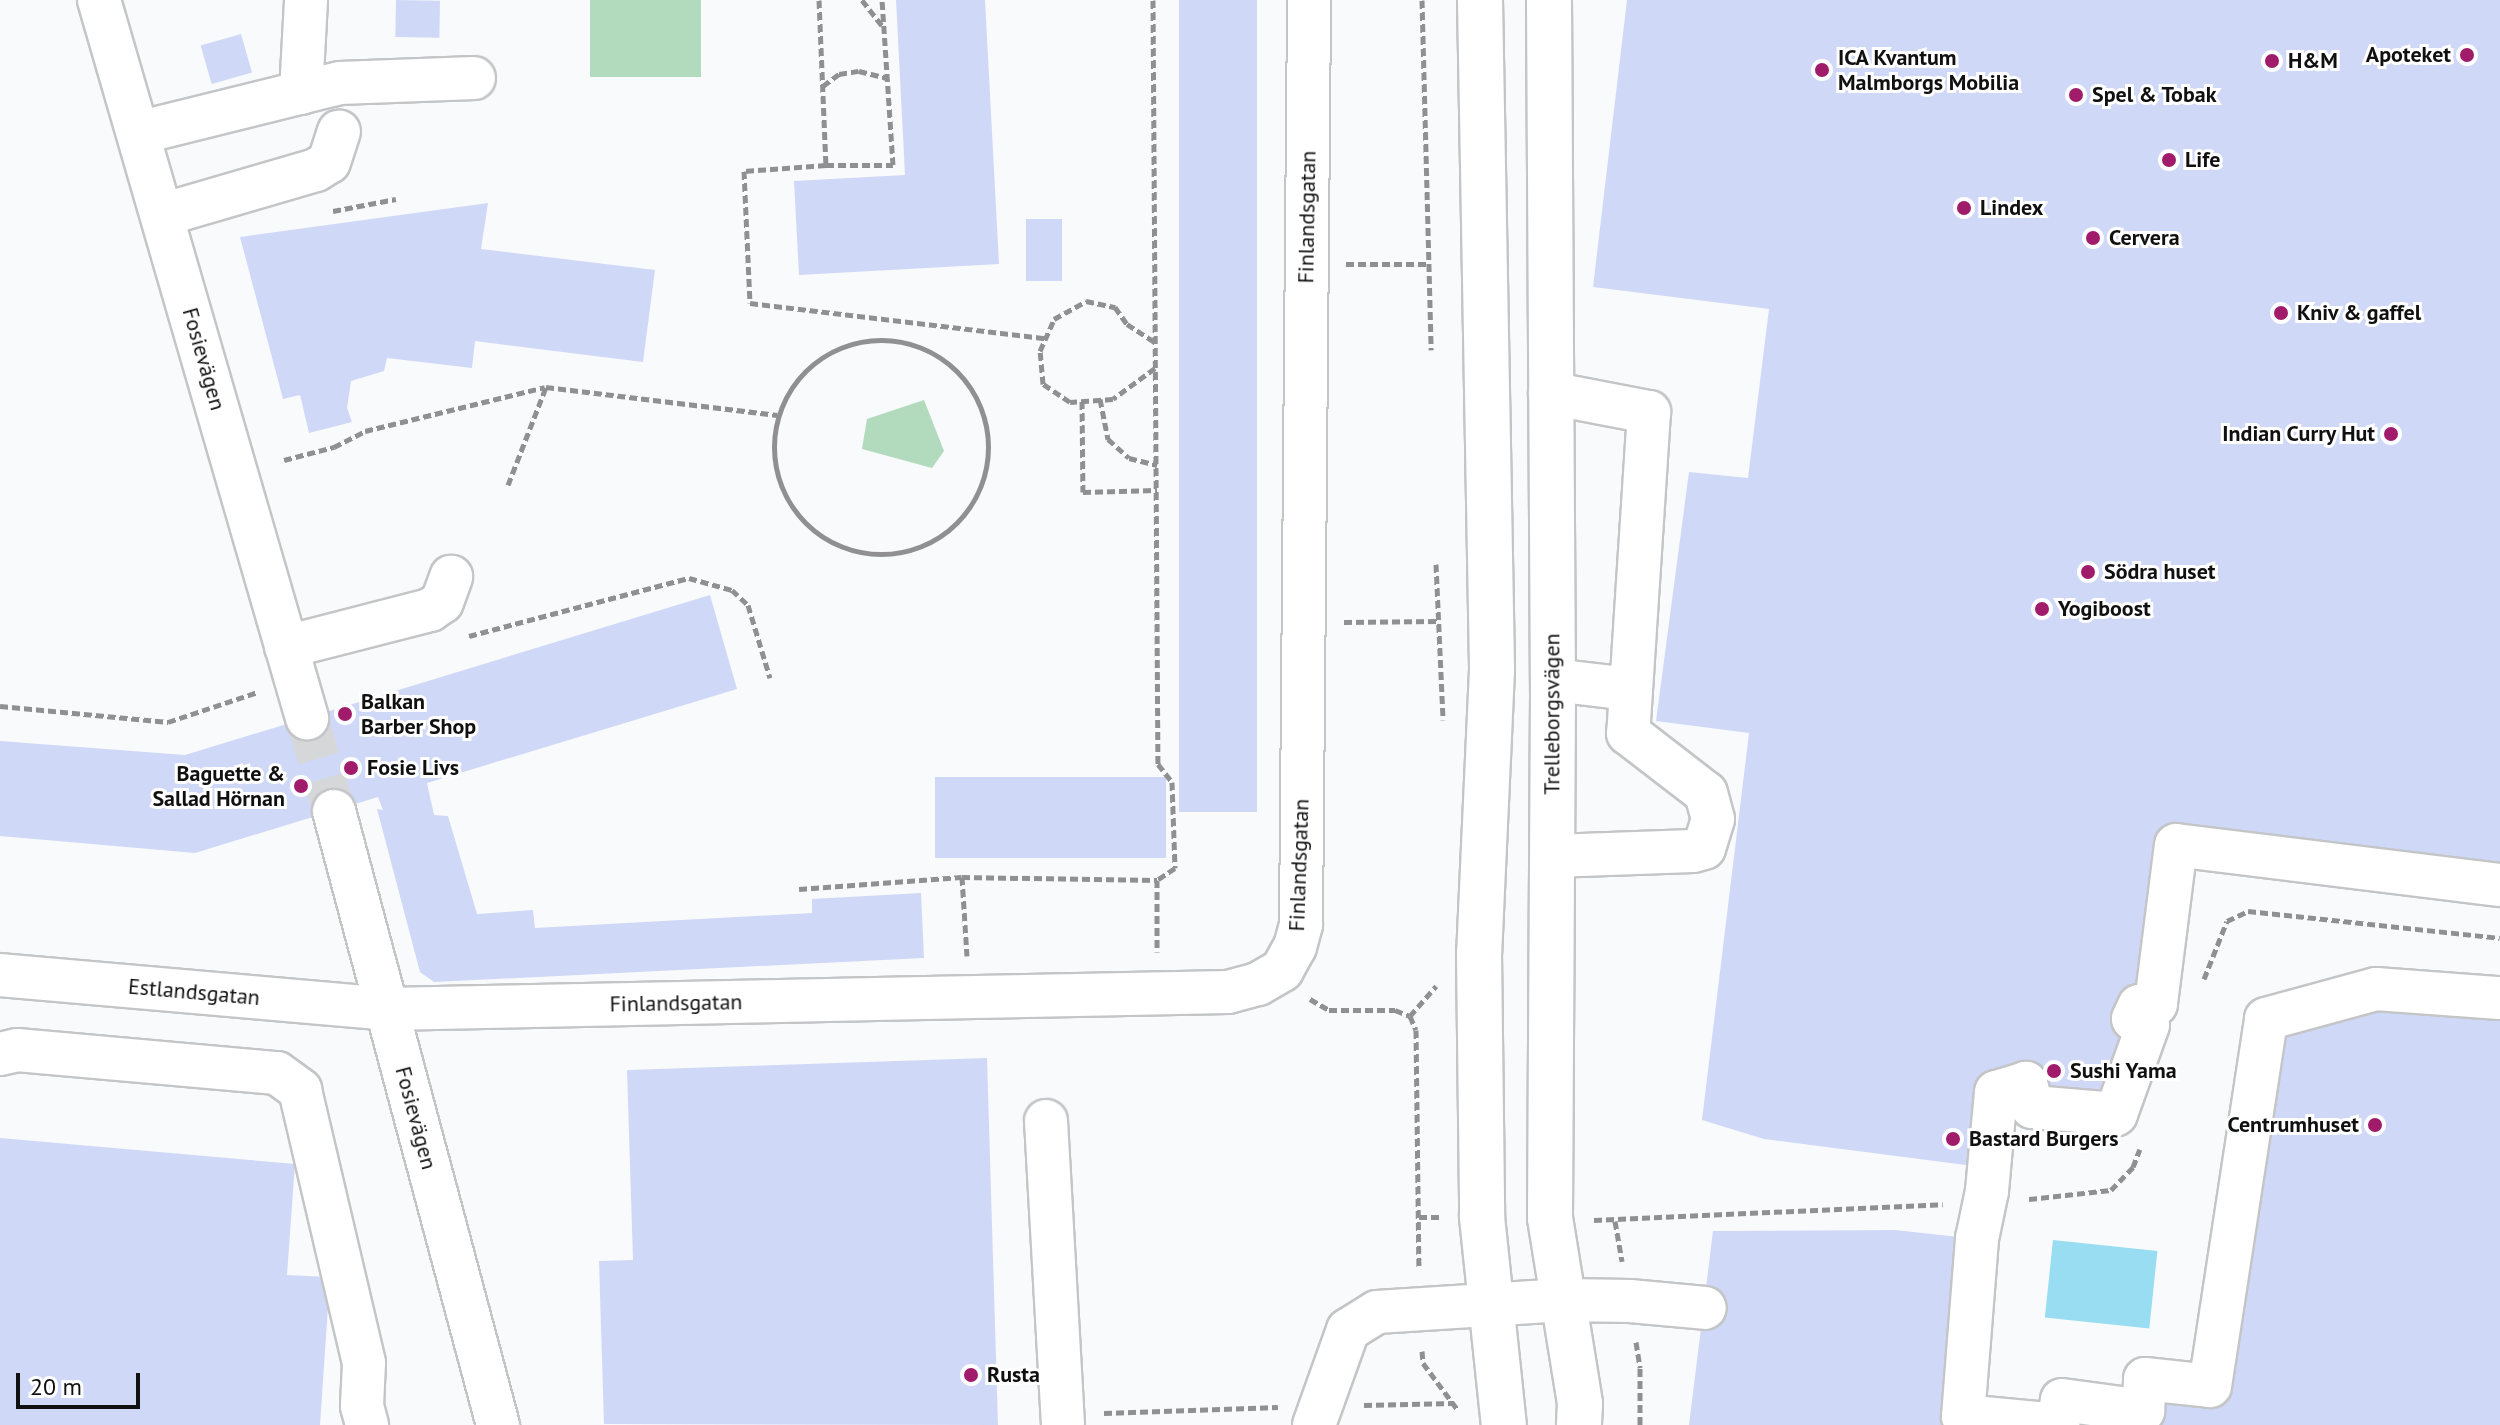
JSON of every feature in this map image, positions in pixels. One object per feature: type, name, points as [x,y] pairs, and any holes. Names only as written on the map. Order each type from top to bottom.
[{"type":"main road","points":[[1480,0],[1492,670],[1479,954],[1482,1217],[1504,1425]]},
{"type":"main road","name":"Trelleborgsvägen","points":[[1549,0],[1553,680],[1550,1218],[1580,1404],[1579,1425]]},
{"type":"street","name":"Fosievägen","points":[[99,0],[296,681]]},
{"type":"street","points":[[301,93],[306,0]]},
{"type":"street","name":"Finlandsgatan","points":[[387,1009],[1228,992],[1258,984],[1282,970],[1295,947],[1301,924],[1309,0]]},
{"type":"street","points":[[138,133],[340,83],[474,78]]},
{"type":"street","points":[[162,215],[316,170],[329,162],[339,132]]},
{"type":"street","points":[[1550,393],[1649,412],[1628,733],[1706,793],[1713,819],[1704,848],[1693,851],[1552,856]]},
{"type":"street","points":[[296,681],[442,602],[451,577]]},
{"type":"street","points":[[1553,680],[1630,689]]},
{"type":"street","name":"Fosievägen","points":[[334,811],[498,1425]]},
{"type":"street","points":[[2500,885],[2176,845],[2156,1004],[2139,1006],[2133,1019],[2148,1025],[2116,1114],[2032,1107],[2026,1083],[1996,1092],[1987,1191],[1977,1239],[1963,1416],[2058,1425],[2062,1400],[2143,1411],[2145,1379],[2210,1386],[2266,1019],[2376,989],[2500,998]]},
{"type":"street","name":"Estlandsgatan","points":[[0,975],[387,1009]]},
{"type":"street","points":[[0,1054],[17,1050],[277,1073],[300,1090],[364,1363],[362,1406],[367,1425]]},
{"type":"street","points":[[1046,1121],[1063,1420]]},
{"type":"street","points":[[1317,1415],[1348,1330],[1377,1312],[1419,1306],[1564,1300],[1630,1301],[1705,1308]]},
{"type":"path","points":[[819,0],[826,165]]},
{"type":"path","points":[[862,0],[884,28]]},
{"type":"path","points":[[882,0],[893,165],[826,165],[744,171],[750,303],[1045,338]]},
{"type":"path","points":[[799,889],[962,877],[1157,880],[1175,868],[1172,782],[1158,764],[1153,0]]},
{"type":"path","points":[[1422,0],[1431,350]]},
{"type":"path","points":[[823,86],[839,74],[859,71],[887,78]]},
{"type":"path","points":[[1306,264],[1429,264]]},
{"type":"path","points":[[1156,343],[1127,324],[1115,307],[1086,301],[1054,319],[1040,351],[1043,384],[1070,402],[1113,399],[1156,367]]},
{"type":"path","points":[[885,338],[920,346],[950,364],[958,373],[973,391],[987,424],[988,459],[978,494],[958,523],[928,544],[894,554],[859,553],[825,540],[798,517],[780,486],[773,451],[777,415],[793,384],[817,358],[850,343],[885,338]]},
{"type":"path","points":[[284,460],[334,447],[365,431],[546,387],[777,415]]},
{"type":"path","points":[[508,485],[546,387]]},
{"type":"path","points":[[1100,399],[1108,439],[1129,458],[1157,465]]},
{"type":"path","points":[[1082,401],[1083,492],[1157,490]]},
{"type":"path","points":[[465,637],[689,578],[732,590],[748,605],[770,678]]},
{"type":"path","points":[[1304,622],[1439,621]]},
{"type":"path","points":[[0,706],[168,722],[296,681]]},
{"type":"path","points":[[962,877],[970,997]]},
{"type":"path","points":[[1157,880],[1158,993]]},
{"type":"path","points":[[1282,970],[1310,999],[1329,1010],[1395,1010],[1410,1016],[1416,1030],[1419,1306],[1423,1363],[1455,1403],[1459,1414]]},
{"type":"path","points":[[1063,1420],[1317,1415],[1455,1403]]},
{"type":"green space","points":[[590,0],[701,0],[701,77],[590,77]]},
{"type":"green space","points":[[924,400],[944,451],[932,468],[862,449],[867,419]]},
{"type":"water","points":[[2053,1240],[2157,1251],[2149,1329],[2045,1318]]},
{"type":"building","points":[[396,0],[440,1],[439,38],[395,37]]},
{"type":"building","points":[[896,0],[985,0],[999,264],[799,275],[794,181],[905,175]]},
{"type":"building","points":[[1179,0],[1257,0],[1257,812],[1179,812]]},
{"type":"building","name":"Södra huset","points":[[1627,0],[2500,0],[2500,885],[2176,845],[2118,1111],[2026,1083],[1989,1168],[1764,1139],[1702,1120],[1749,733],[1656,721],[1689,472],[1748,478],[1769,309],[1593,287]]},
{"type":"building","points":[[241,34],[252,72],[212,84],[201,46]]},
{"type":"building","points":[[488,203],[481,249],[655,270],[643,362],[475,341],[472,368],[387,358],[384,371],[351,381],[347,408],[352,422],[309,433],[300,395],[283,399],[240,237]]},
{"type":"building","points":[[1026,219],[1062,219],[1062,281],[1026,281]]},
{"type":"building","points":[[710,595],[737,689],[427,783],[434,815],[448,816],[477,914],[533,910],[535,928],[812,913],[812,899],[921,893],[924,958],[434,982],[420,972],[377,809],[383,810],[378,797],[195,853],[0,836],[0,741],[185,755]]},
{"type":"building","points":[[935,777],[1166,777],[1166,858],[935,858]]},
{"type":"building","name":"Centrumhuset","points":[[2500,998],[2500,1425],[2058,1425],[2143,1411],[2145,1379],[2210,1386],[2266,1019]]},
{"type":"building","points":[[987,1058],[998,1425],[604,1424],[599,1261],[633,1260],[627,1070]]},
{"type":"building","points":[[0,1138],[295,1164],[287,1275],[330,1277],[320,1425],[0,1425]]},
{"type":"building","points":[[1895,1230],[1977,1239],[1963,1416],[2037,1425],[1689,1425],[1713,1231]]},
{"type":"tunnel","points":[[307,718],[334,811]]},
{"type":"place","name":"Apoteket","points":[[2467,55]]},
{"type":"place","name":"H&M","points":[[2272,61]]},
{"type":"place","name":"ICA Kvantum Malmborgs Mobilia","points":[[1822,70]]},
{"type":"place","name":"Spel & Tobak","points":[[2076,95]]},
{"type":"place","name":"Life","points":[[2169,160]]},
{"type":"place","name":"Lindex","points":[[1964,208]]},
{"type":"place","name":"Cervera","points":[[2093,238]]},
{"type":"place","name":"Kniv & gaffel","points":[[2281,313]]},
{"type":"place","name":"Indian Curry Hut","points":[[2391,434]]},
{"type":"place","name":"Södra huset","points":[[2088,572]]},
{"type":"place","name":"Yogiboost","points":[[2042,609]]},
{"type":"place","name":"Balkan Barber Shop","points":[[345,714]]},
{"type":"place","name":"Fosie Livs","points":[[351,768]]},
{"type":"place","name":"Baguette & Sallad Hörnan","points":[[301,786]]},
{"type":"place","name":"Sushi Yama","points":[[2054,1071]]},
{"type":"place","name":"Centrumhuset","points":[[2375,1125]]},
{"type":"place","name":"Bastard Burgers","points":[[1953,1139]]},
{"type":"place","name":"Rusta","points":[[971,1375]]}]
